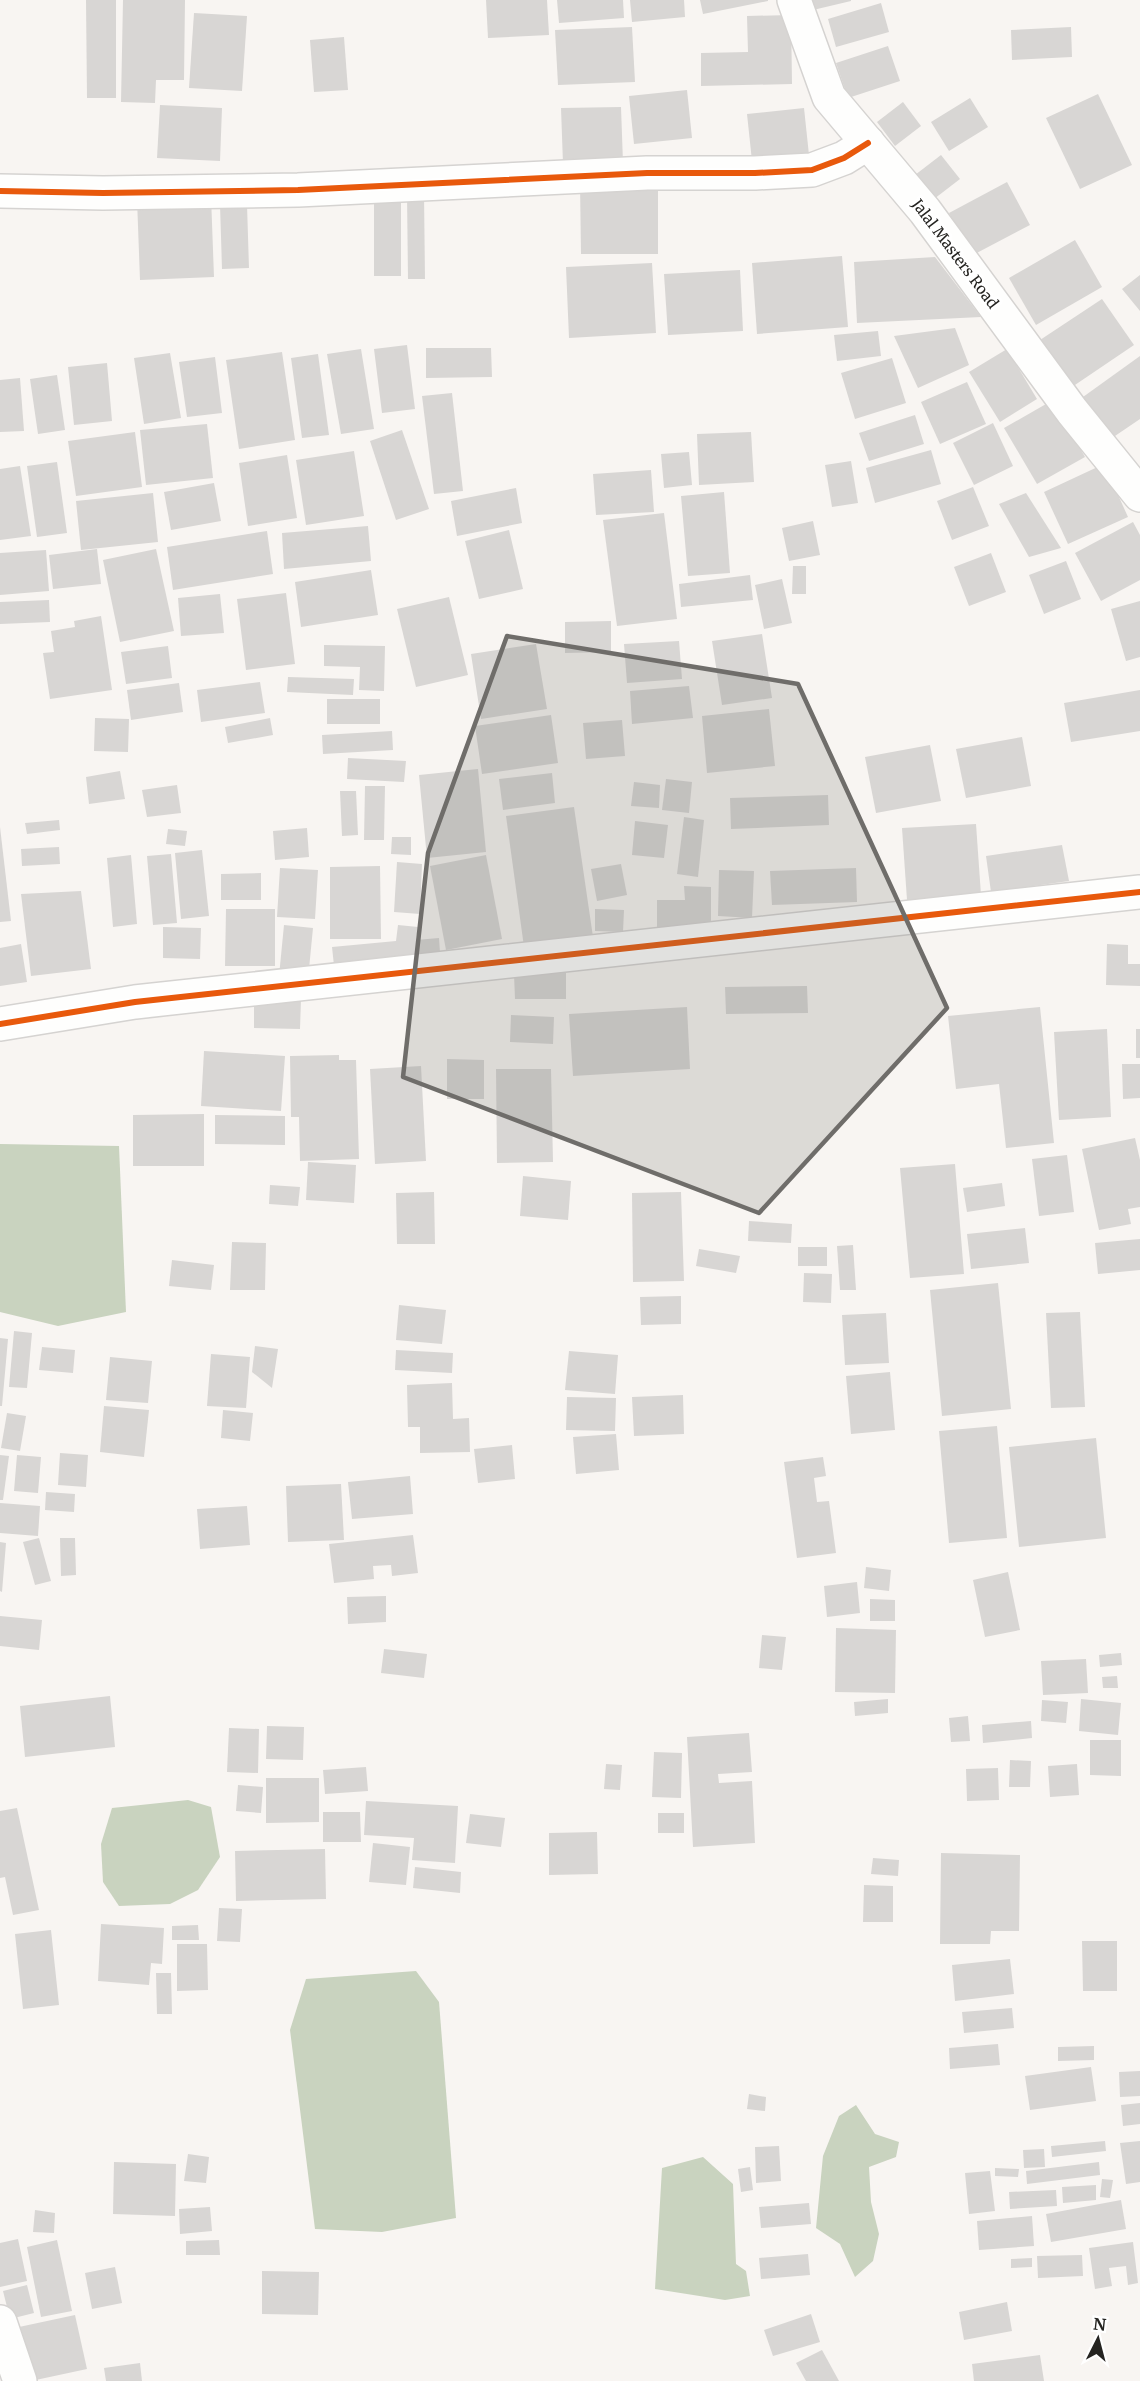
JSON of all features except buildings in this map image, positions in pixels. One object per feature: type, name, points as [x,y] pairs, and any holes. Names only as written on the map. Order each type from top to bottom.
[{"type":"street","name":"Jalal Masters Road","points":[[794,0],[829,97],[925,211],[1072,411],[1140,495]]},
{"type":"street","points":[[0,191],[103,193],[298,190],[647,173],[755,173],[812,170],[844,158],[868,143]]},
{"type":"street","points":[[0,1024],[135,1002],[1140,892]]},
{"type":"street","points":[[0,2322],[20,2381]]},
{"type":"highlighted area","points":[[507,636],[798,684],[947,1008],[759,1213],[403,1077],[428,853]]},
{"type":"shaded area","points":[[0,1144],[119,1146],[126,1312],[58,1326],[0,1312]]},
{"type":"shaded area","points":[[188,1800],[211,1807],[220,1857],[198,1890],[170,1904],[119,1906],[103,1882],[101,1844],[112,1808]]},
{"type":"shaded area","points":[[416,1971],[439,2002],[456,2218],[382,2232],[315,2229],[290,2030],[306,1979]]},
{"type":"shaded area","points":[[856,2105],[875,2134],[899,2142],[896,2157],[869,2167],[871,2202],[879,2234],[873,2261],[855,2277],[840,2244],[816,2228],[823,2156],[839,2116]]},
{"type":"shaded area","points":[[703,2157],[733,2184],[736,2264],[746,2271],[750,2296],[725,2300],[655,2289],[662,2168]]},
{"type":"cycle path","points":[[0,191],[103,193],[298,190],[647,173],[755,173],[812,170],[844,158],[868,143]]},
{"type":"cycle path","points":[[0,1024],[135,1002],[1140,892]]}]
